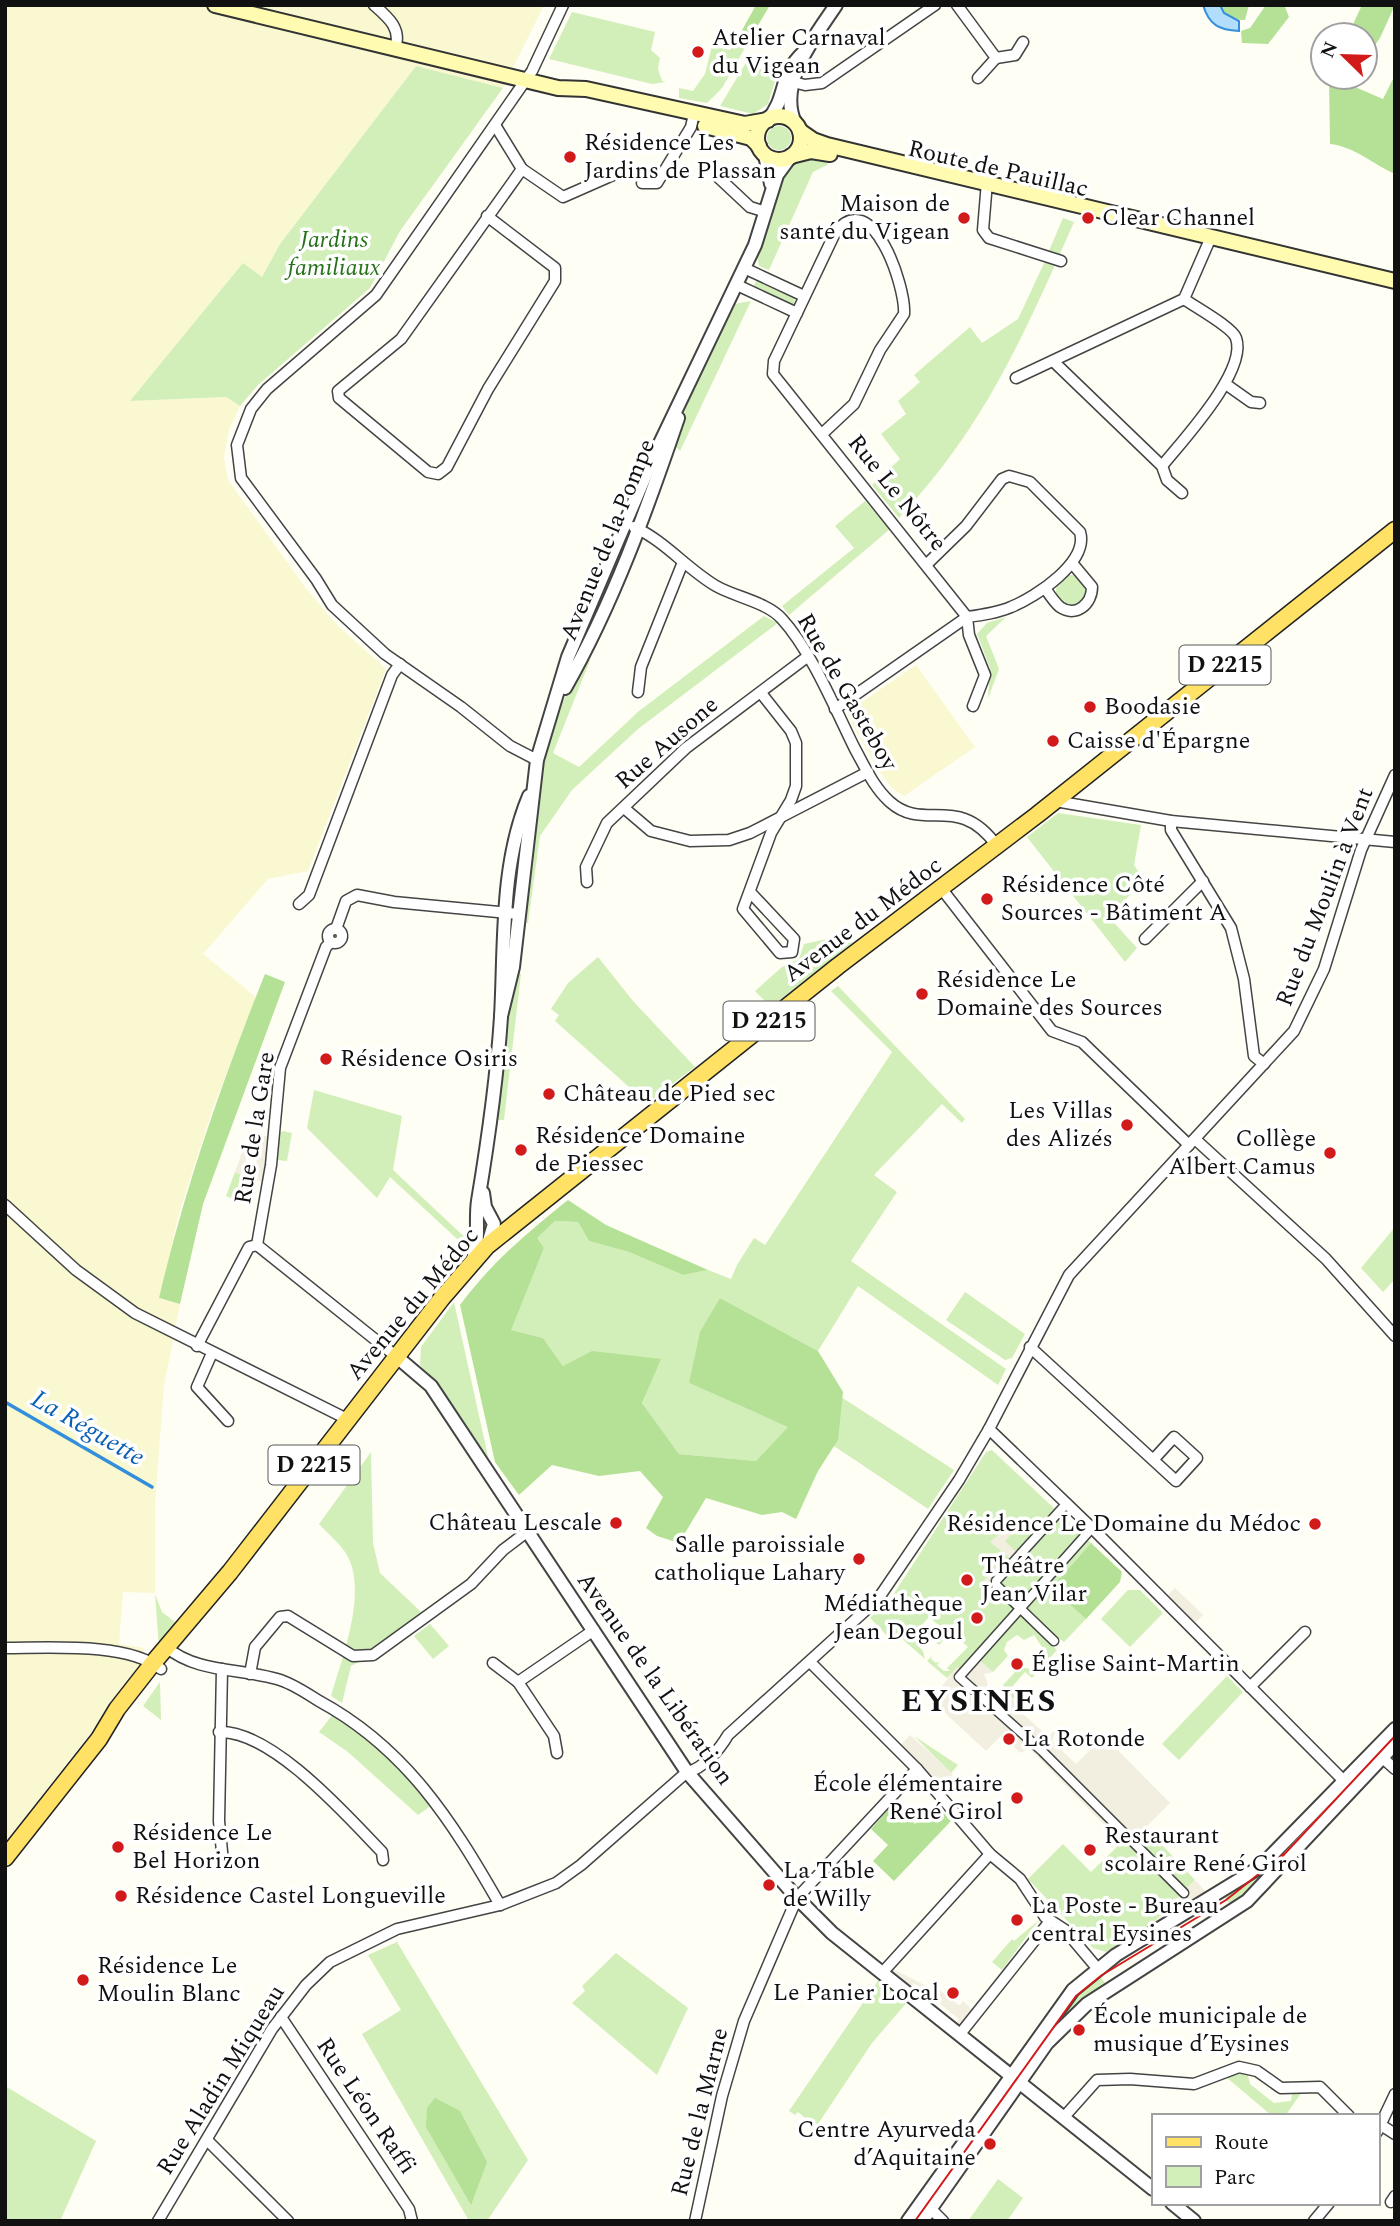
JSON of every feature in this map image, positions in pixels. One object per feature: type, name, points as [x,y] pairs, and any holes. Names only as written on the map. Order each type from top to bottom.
[{"type":"main road","points":[[215,5],[558,88],[583,98],[693,118],[746,124],[782,116],[798,127],[800,145],[791,156],[778,160],[743,135],[693,118]]},
{"type":"main road","points":[[762,150],[759,131],[768,120]]},
{"type":"main road","name":"Route de Pauillac","points":[[798,127],[818,142],[986,186],[1150,228],[1195,233],[1395,281]]},
{"type":"main road","name":"Route de Pauillac","points":[[791,156],[806,151],[825,153],[986,186]]},
{"type":"main road","name":"Avenue du Médoc","points":[[5,1858],[99,1739],[117,1709],[170,1650],[471,1262],[487,1246],[1055,801],[1395,530]]},
{"type":"street","points":[[374,5],[397,30],[399,39],[396,49]]},
{"type":"street","points":[[537,760],[510,746],[400,664],[331,605],[316,579],[241,478],[237,445],[251,409],[267,389],[376,295],[525,80],[563,5]]},
{"type":"street","points":[[768,120],[779,105],[786,74],[807,49],[836,5]]},
{"type":"street","points":[[793,82],[805,85],[822,83],[935,5]]},
{"type":"street","points":[[957,5],[996,58]]},
{"type":"street","points":[[978,78],[996,58],[1015,55],[1023,42]]},
{"type":"street","points":[[798,127],[789,107],[793,82],[807,49]]},
{"type":"street","points":[[642,183],[657,183],[693,118]]},
{"type":"street","points":[[495,125],[522,169],[563,197],[613,175]]},
{"type":"street","name":"Avenue de la Pompe","points":[[762,150],[771,191]]},
{"type":"street","name":"Avenue de la Pompe","points":[[471,1262],[478,1240],[477,1217],[512,914],[517,824],[533,786],[537,760],[568,657],[666,429],[737,285],[779,171],[791,156]]},
{"type":"street","points":[[488,216],[555,268],[555,281],[488,388],[447,467],[438,474],[428,472],[338,398],[338,391],[401,339],[488,216],[522,169]]},
{"type":"street","points":[[718,177],[750,207],[766,212]]},
{"type":"street","points":[[986,186],[983,230],[989,238],[1061,261]]},
{"type":"street","points":[[737,285],[797,313],[838,229],[858,220],[873,228],[880,236],[893,266],[904,307],[901,321],[880,350],[854,404],[822,434]]},
{"type":"street","points":[[1016,378],[1184,299],[1211,237]]},
{"type":"street","points":[[744,268],[804,296]]},
{"type":"street","points":[[1162,466],[1227,385],[1237,338],[1230,330],[1184,299]]},
{"type":"street","name":"Rue Le Nôtre","points":[[797,313],[774,361],[773,374],[968,617]]},
{"type":"street","points":[[1053,361],[1162,466],[1167,480],[1182,493]]},
{"type":"street","name":"Avenue de la Pompe","points":[[555,706],[580,663],[638,528],[664,466],[690,385]]},
{"type":"street","points":[[1227,385],[1251,402],[1260,403]]},
{"type":"street","points":[[835,709],[968,617],[1009,608],[1045,588],[1072,563],[1082,547],[1080,531],[1030,482],[1017,476],[1002,480],[966,526],[927,564]]},
{"type":"street","name":"Rue de Gasteboy","points":[[625,523],[653,537],[718,587],[779,616],[807,657],[868,772],[887,799],[900,808],[973,820],[985,829],[997,846]]},
{"type":"street","points":[[638,692],[641,667],[683,562]]},
{"type":"street","points":[[1045,588],[1061,608],[1072,611],[1085,607],[1090,601],[1092,587],[1072,563]]},
{"type":"street","points":[[968,617],[969,635],[985,675],[973,706]]},
{"type":"street","name":"Rue Ausone","points":[[587,882],[586,867],[602,829],[686,748],[807,657]]},
{"type":"street","points":[[299,904],[309,895],[392,675],[400,664]]},
{"type":"street","points":[[750,892],[794,939],[792,951],[780,953],[744,913],[750,892],[780,816],[794,793],[798,755],[791,731],[761,693]]},
{"type":"street","points":[[624,808],[651,831],[690,841],[711,842],[750,833],[868,772]]},
{"type":"street","name":"Rue du Moulin à Vent","points":[[810,1662],[878,1599],[959,1480],[989,1429],[1069,1275],[1294,1031],[1312,998],[1343,915],[1365,839],[1395,775]]},
{"type":"street","points":[[1055,801],[1171,821],[1395,842]]},
{"type":"street","points":[[1171,821],[1171,830],[1231,928],[1244,979],[1254,1056],[1264,1064]]},
{"type":"street","points":[[1145,939],[1203,881]]},
{"type":"street","points":[[941,888],[1052,1031],[1082,1042],[1326,1259],[1395,1336]]},
{"type":"street","name":"Rue de la Gare","points":[[197,1346],[249,1247],[257,1245],[271,1165],[280,1069],[326,947],[331,942],[328,934],[336,929],[346,901],[357,895],[512,914]]},
{"type":"street","name":"Avenue de la Pompe","points":[[482,1185],[485,1207],[494,1224]]},
{"type":"street","points":[[5,1205],[76,1270],[135,1313],[349,1420]]},
{"type":"street","points":[[487,1246],[494,1224],[500,1226],[515,1222]]},
{"type":"street","points":[[257,1245],[397,1357]]},
{"type":"street","points":[[1030,1347],[1153,1460],[1176,1481],[1197,1458],[1174,1437],[1153,1460]]},
{"type":"street","points":[[212,1353],[197,1381],[197,1387],[228,1421]]},
{"type":"street","name":"Avenue de la Libération","points":[[397,1357],[431,1386],[687,1772],[797,1898],[832,1933],[1152,2188]]},
{"type":"street","points":[[989,1429],[1067,1503],[1347,1785]]},
{"type":"street","points":[[1054,1641],[996,1585],[996,1581],[1067,1503]]},
{"type":"street","points":[[1092,1528],[960,1677],[1042,1751],[1184,1893]]},
{"type":"street","points":[[250,1674],[255,1647],[280,1617],[288,1616],[353,1656],[373,1655],[471,1584],[503,1550],[528,1531]]},
{"type":"street","points":[[519,1682],[594,1630]]},
{"type":"street","points":[[1250,1687],[1305,1632]]},
{"type":"street","points":[[5,1648],[112,1652],[157,1666]]},
{"type":"street","points":[[170,1650],[189,1662],[277,1679],[336,1710],[389,1748],[457,1829],[500,1905]]},
{"type":"street","points":[[493,1662],[519,1682],[554,1736],[558,1754]]},
{"type":"street","points":[[810,1662],[917,1769],[990,1854],[1020,1879],[1050,1921],[1065,1930],[1097,1968]]},
{"type":"street","name":"Rue Aladin Miqueau","points":[[158,2221],[281,2017],[316,1974],[348,1950],[397,1929],[527,1897],[573,1871],[687,1772],[695,1770],[723,1745],[728,1735],[810,1662]]},
{"type":"street","points":[[222,1669],[219,1821],[223,1862]]},
{"type":"street","points":[[922,2221],[1016,2079],[1065,1999],[1097,1968],[1260,1867],[1347,1785],[1378,1753],[1395,1729]]},
{"type":"street","points":[[219,1732],[234,1731],[297,1768],[383,1852],[383,1860]]},
{"type":"street","points":[[1378,1753],[1395,1744]]},
{"type":"street","points":[[1378,1753],[1395,1769]]},
{"type":"street","name":"Rue de la Marne","points":[[695,2221],[740,2031],[797,1898],[917,1769]]},
{"type":"street","points":[[908,2221],[1016,2079],[1077,2012],[1247,1901],[1347,1785]]},
{"type":"street","points":[[882,1973],[990,1854]]},
{"type":"street","points":[[960,2034],[1050,1921]]},
{"type":"street","name":"Rue Léon Raffi","points":[[281,2017],[409,2209],[412,2221]]},
{"type":"street","points":[[1063,2117],[1097,2080],[1129,2079],[1194,2084],[1239,2067],[1257,2071],[1281,2088],[1320,2087],[1347,2114]]},
{"type":"street","points":[[1395,2094],[1379,2128],[1395,2134]]},
{"type":"street","points":[[207,2140],[288,2221]]},
{"type":"street","points":[[1174,2205],[1194,2221]]},
{"type":"street","points":[[1314,2221],[1327,2205]]},
{"type":"street","points":[[931,2209],[943,2221]]},
{"type":"green space","points":[[5,5],[544,5],[503,88],[416,66],[280,244],[262,277],[243,263],[131,401],[226,397],[240,406],[229,430],[224,458],[228,480],[307,590],[338,626],[386,669],[308,871],[268,879],[203,954],[256,997],[212,1111],[179,1213],[160,1299],[180,1304],[164,1386],[155,1502],[155,1593],[123,1592],[119,1644],[144,1648],[143,1666],[5,1842]]},
{"type":"green space","points":[[756,5],[770,5],[753,34],[741,32]]},
{"type":"green space","points":[[1220,5],[1249,5],[1245,20],[1230,17],[1223,12]]},
{"type":"green space","points":[[1266,5],[1285,7],[1289,17],[1268,44],[1242,43],[1241,31],[1250,28]]},
{"type":"green space","points":[[1362,5],[1395,5],[1379,39],[1379,21],[1355,21]]},
{"type":"green space","points":[[572,12],[655,32],[651,50],[660,58],[658,69],[662,81],[666,82],[652,84],[549,59]]},
{"type":"green space","points":[[741,32],[753,34],[722,88],[707,103],[679,98],[679,88],[693,91],[705,74],[712,46],[730,50]]},
{"type":"green space","points":[[747,61],[776,78],[768,104],[753,114],[720,106]]},
{"type":"green space","name":"Jardins familiaux","points":[[416,66],[503,88],[400,231],[370,288],[258,385],[240,406],[226,397],[130,401],[243,263],[262,277],[280,244]]},
{"type":"green space","points":[[1395,75],[1395,174],[1355,152],[1330,144],[1329,91],[1364,91],[1383,99]]},
{"type":"green space","points":[[779,126],[788,129],[791,138],[788,147],[779,150],[770,147],[767,138],[770,129]]},
{"type":"green space","points":[[806,156],[830,157],[827,165],[813,172],[769,270],[759,266],[757,256],[771,222],[781,176],[791,164]]},
{"type":"green space","points":[[1063,218],[1074,222],[1059,256],[1048,253]]},
{"type":"green space","points":[[1046,259],[1056,263],[989,398],[949,458],[899,518],[872,485],[900,459],[881,434],[906,414],[898,401],[920,382],[914,375],[970,327],[982,343],[1018,319]]},
{"type":"green space","points":[[757,279],[794,297],[795,303],[790,306],[753,288]]},
{"type":"green space","points":[[751,301],[680,451],[676,447],[685,410],[708,356],[734,304]]},
{"type":"green space","points":[[865,501],[890,529],[789,615],[782,606],[854,548],[835,526]]},
{"type":"green space","points":[[1072,575],[1083,580],[1088,591],[1083,602],[1072,607],[1061,602],[1056,591],[1061,580]]},
{"type":"green space","points":[[764,616],[778,623],[638,729],[572,790],[540,836],[528,923],[523,922],[533,819],[546,749],[556,717],[571,686],[591,658],[553,753],[579,767],[639,711]]},
{"type":"green space","points":[[1006,617],[986,636],[999,669],[988,699],[990,668],[977,634],[987,623]]},
{"type":"green space","points":[[916,665],[975,747],[904,796],[892,788],[877,768],[846,713]]},
{"type":"green space","points":[[1058,813],[1141,825],[1134,865],[1145,881],[1108,916],[1137,948],[1125,962],[1027,837]]},
{"type":"green space","points":[[845,935],[852,943],[771,1007],[755,991],[782,967],[799,959],[804,944]]},
{"type":"green space","points":[[598,957],[633,1001],[695,1067],[647,1103],[555,1021],[559,1015],[551,1009],[568,983]]},
{"type":"green space","points":[[516,972],[521,974],[504,1120],[496,1120],[508,1006]]},
{"type":"green space","points":[[265,974],[285,982],[203,1204],[180,1304],[159,1298],[180,1216],[206,1134]]},
{"type":"green space","points":[[838,986],[965,1119],[962,1123],[942,1104],[874,1175],[897,1192],[851,1261],[1006,1369],[998,1385],[858,1286],[818,1351],[720,1298],[689,1383],[775,1421],[804,1373],[954,1470],[928,1509],[834,1446],[789,1427],[756,1461],[679,1454],[642,1403],[660,1359],[563,1366],[543,1338],[510,1330],[544,1248],[536,1238],[555,1221],[578,1222],[589,1241],[629,1252],[683,1275],[708,1270],[731,1279],[754,1238],[765,1245],[892,1052],[831,991]]},
{"type":"green space","points":[[314,1090],[402,1116],[393,1170],[472,1244],[468,1249],[390,1177],[377,1198],[307,1128]]},
{"type":"green space","points":[[283,1131],[292,1133],[287,1161],[278,1160],[278,1134]]},
{"type":"green space","points":[[235,1172],[249,1178],[235,1200],[226,1196]]},
{"type":"green space","points":[[568,1200],[606,1225],[708,1270],[683,1275],[629,1252],[589,1241],[578,1222],[555,1221],[537,1238],[544,1248],[511,1330],[543,1338],[563,1366],[592,1351],[661,1359],[642,1403],[679,1454],[756,1461],[788,1427],[689,1383],[700,1332],[720,1298],[818,1351],[843,1392],[838,1440],[818,1471],[796,1519],[782,1512],[762,1515],[706,1498],[679,1543],[657,1536],[646,1528],[663,1497],[640,1471],[599,1476],[552,1465],[519,1495],[495,1462],[460,1305],[484,1275]]},
{"type":"green space","points":[[1395,1227],[1395,1279],[1383,1292],[1361,1268]]},
{"type":"green space","points":[[965,1292],[1025,1334],[1012,1358],[1005,1360],[946,1320]]},
{"type":"green space","points":[[454,1302],[489,1461],[420,1365],[421,1347]]},
{"type":"green space","points":[[992,1450],[1091,1543],[1051,1588],[1086,1619],[1064,1642],[1057,1637],[1051,1644],[1057,1650],[1032,1678],[1025,1672],[1010,1689],[1016,1696],[1013,1699],[1003,1685],[1020,1667],[1030,1669],[1044,1650],[1034,1635],[1024,1640],[1017,1635],[1007,1642],[1004,1650],[1008,1656],[993,1672],[974,1656],[961,1671],[957,1668],[947,1678],[927,1661],[933,1655],[931,1659],[936,1663],[940,1661],[937,1665],[944,1671],[950,1671],[947,1668],[968,1647],[951,1632],[939,1645],[933,1640],[942,1628],[929,1617],[912,1636],[920,1643],[918,1646],[925,1659],[900,1637],[894,1643],[870,1618],[893,1595],[986,1452]]},
{"type":"green space","points":[[371,1452],[373,1543],[380,1573],[421,1612],[373,1655],[351,1666],[342,1703],[331,1696],[351,1626],[355,1589],[353,1572],[348,1557],[339,1544],[319,1524]]},
{"type":"green space","points":[[1091,1543],[1122,1572],[1120,1582],[1086,1619],[1051,1588]]},
{"type":"green space","points":[[1128,1590],[1140,1590],[1163,1613],[1130,1647],[1101,1619]]},
{"type":"green space","points":[[155,1594],[162,1612],[176,1623],[159,1647]]},
{"type":"green space","points":[[430,1624],[449,1646],[433,1659],[414,1636]]},
{"type":"green space","points":[[1227,1676],[1243,1692],[1179,1760],[1162,1744]]},
{"type":"green space","points":[[160,1682],[161,1720],[143,1706]]},
{"type":"green space","points":[[336,1710],[389,1748],[435,1803],[418,1815],[348,1752],[319,1732]]},
{"type":"green space","points":[[914,1736],[958,1765],[951,1773]]},
{"type":"green space","points":[[894,1803],[915,1824],[935,1804],[951,1821],[894,1881],[873,1861],[888,1845],[871,1829]]},
{"type":"green space","points":[[1146,1828],[1195,1880],[1150,1926],[1106,1952],[1093,1948],[1028,1879],[1063,1844],[1091,1872],[1121,1843],[1126,1847]]},
{"type":"green space","points":[[1263,1869],[1269,1875],[1231,1906],[1225,1898]]},
{"type":"green space","points":[[1039,1920],[1002,1970],[992,1962],[1012,1939],[1014,1941]]},
{"type":"green space","points":[[397,1942],[528,2160],[487,2221],[469,2221],[362,2034],[401,2010],[368,1955]]},
{"type":"green space","points":[[616,1953],[688,2008],[657,2075],[572,2003],[585,1991],[582,1986]]},
{"type":"green space","points":[[1099,1975],[1105,1983],[1067,2017],[1060,2011]]},
{"type":"green space","points":[[880,1978],[908,2001],[872,2043],[816,2127],[798,2112],[795,2115],[789,2111]]},
{"type":"green space","points":[[1247,2072],[1250,2084],[1274,2103],[1291,2101],[1292,2094],[1302,2092],[1286,2114],[1270,2114],[1226,2077]]},
{"type":"green space","points":[[5,2086],[96,2141],[60,2221],[5,2221]]},
{"type":"green space","points":[[435,2098],[460,2111],[487,2162],[471,2205],[426,2127],[427,2108]]},
{"type":"green space","points":[[998,2179],[1023,2198],[1007,2221],[968,2221]]},
{"type":"shaded area","points":[[260,1136],[271,1136],[265,1183],[235,1172],[245,1144],[251,1147],[242,1168],[250,1171],[253,1164],[256,1165]]},
{"type":"shaded area","points":[[1010,1525],[1015,1530],[1005,1541],[1021,1557],[985,1596],[982,1592],[985,1588],[981,1584],[999,1563],[1004,1567],[1011,1559],[990,1542]]},
{"type":"shaded area","points":[[1175,1588],[1203,1615],[1195,1623],[1168,1595]]},
{"type":"shaded area","points":[[974,1656],[993,1672],[984,1674],[988,1684],[985,1689],[990,1693],[994,1689],[1002,1695],[1005,1693],[1048,1737],[1056,1729],[1052,1741],[1076,1764],[1104,1736],[1170,1803],[1126,1847],[1029,1748],[1021,1753],[1014,1747],[1017,1738],[1012,1732],[1005,1732],[986,1751],[931,1700],[957,1667],[961,1671]]},
{"type":"shaded area","points":[[910,1735],[953,1774],[936,1792],[897,1749]]},
{"type":"shaded area","points":[[1195,1880],[1207,1893],[1151,1928],[1150,1926]]},
{"type":"shaded area","points":[[891,1968],[932,1989],[935,1986],[957,2004],[960,2005],[963,2001],[974,2011],[960,2027],[955,2025],[959,2019],[914,1983],[909,1988],[888,1971]]},
{"type":"water","points":[[1203,5],[1220,5],[1224,13],[1239,21],[1239,31],[1216,25],[1208,17]]},
{"type":"waterway","name":"La Réguette","points":[[5,1402],[152,1487]]},
{"type":"tram line","points":[[1277,1862],[1395,1736]]},
{"type":"tram line","points":[[915,2221],[1076,1996],[1102,1975],[1226,1900],[1284,1854]]},
{"type":"place","name":"Atelier Carnaval du Vigean","points":[[698,52]]},
{"type":"place","name":"Résidence Les Jardins de Plassan","points":[[570,157]]},
{"type":"place","name":"Maison de santé du Vigean","points":[[964,218]]},
{"type":"place","name":"Clear Channel","points":[[1088,218]]},
{"type":"place","name":"Boodasie","points":[[1090,707]]},
{"type":"place","name":"Caisse d'Épargne","points":[[1053,741]]},
{"type":"place","name":"Résidence Côté Sources - Bâtiment A","points":[[987,899]]},
{"type":"place","name":"Résidence Le Domaine des Sources","points":[[922,994]]},
{"type":"place","name":"Résidence Osiris","points":[[326,1059]]},
{"type":"place","name":"Château de Pied sec","points":[[549,1094]]},
{"type":"place","name":"Les Villas des Alizés","points":[[1127,1125]]},
{"type":"place","name":"Résidence Domaine de Piessec","points":[[521,1150]]},
{"type":"place","name":"Collège Albert Camus","points":[[1330,1153]]},
{"type":"place","name":"Château Lescale","points":[[616,1523]]},
{"type":"place","name":"Résidence Le Domaine du Médoc","points":[[1315,1524]]},
{"type":"place","name":"Salle paroissiale catholique Lahary","points":[[859,1559]]},
{"type":"place","name":"Théâtre Jean Vilar","points":[[967,1580]]},
{"type":"place","name":"Médiathèque Jean Degoul","points":[[977,1618]]},
{"type":"place","name":"Église Saint-Martin","points":[[1017,1664]]},
{"type":"place","name":"La Rotonde","points":[[1009,1739]]},
{"type":"place","name":"École élémentaire René Girol","points":[[1017,1798]]},
{"type":"place","name":"Résidence Le Bel Horizon","points":[[118,1847]]},
{"type":"place","name":"Restaurant scolaire René Girol","points":[[1090,1850]]},
{"type":"place","name":"La Table de Willy","points":[[769,1885]]},
{"type":"place","name":"Résidence Castel Longueville","points":[[121,1896]]},
{"type":"place","name":"La Poste - Bureau central Eysines","points":[[1017,1920]]},
{"type":"place","name":"Résidence Le Moulin Blanc","points":[[83,1980]]},
{"type":"place","name":"Le Panier Local","points":[[953,1993]]},
{"type":"place","name":"École municipale de musique d’Eysines","points":[[1079,2030]]},
{"type":"place","name":"Centre Ayurveda d’Aquitaine","points":[[990,2144]]},
{"type":"district","name":"EYSINES","points":[[979,1701]]}]
